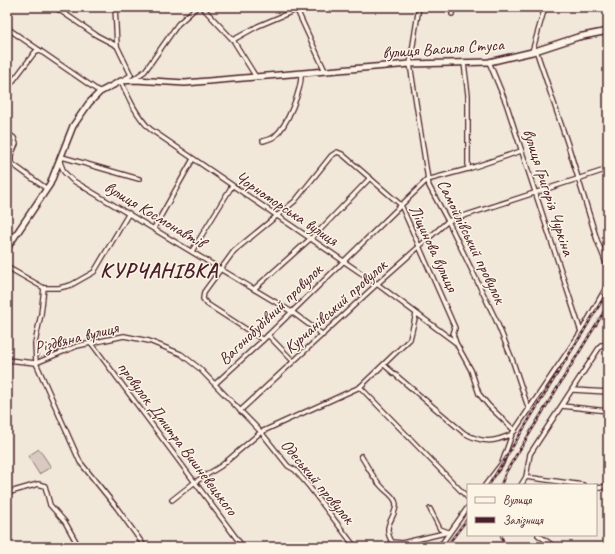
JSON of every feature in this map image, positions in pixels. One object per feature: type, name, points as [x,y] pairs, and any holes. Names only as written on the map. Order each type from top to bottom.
[{"type":"main road","name":"вулиця Василя Стуса","points":[[100,92],[120,82],[135,80],[185,83],[410,64],[490,62],[534,51],[578,37],[608,31]]},
{"type":"main road","points":[[7,248],[48,189],[73,126],[100,92]]},
{"type":"street","points":[[55,7],[96,35],[117,46]]},
{"type":"street","points":[[115,7],[117,46],[135,80],[155,58],[178,24],[197,7]]},
{"type":"street","points":[[202,7],[233,40],[256,77]]},
{"type":"street","points":[[233,40],[258,26],[303,7]]},
{"type":"street","name":"Самойлівський провулок","points":[[420,7],[410,64],[428,180],[512,359],[530,410]]},
{"type":"street","points":[[452,14],[453,7]]},
{"type":"street","points":[[544,7],[534,51],[568,145],[608,268]]},
{"type":"street","points":[[297,10],[325,71]]},
{"type":"street","points":[[7,28],[100,92]]},
{"type":"street","points":[[7,89],[35,52],[39,50]]},
{"type":"street","name":"вулиця Григорія Чуркіна","points":[[490,62],[506,102],[581,332]]},
{"type":"street","points":[[464,63],[468,95],[468,169]]},
{"type":"street","points":[[263,141],[274,137],[286,121],[294,104],[301,80],[301,74]]},
{"type":"street","points":[[120,82],[131,75]]},
{"type":"street","name":"Чорноморська вулиця","points":[[120,82],[132,107],[150,129],[342,262],[377,284],[456,343]]},
{"type":"street","points":[[7,133],[16,140],[15,148],[7,160]]},
{"type":"street","name":"Вагонобудівний провулок","points":[[215,384],[263,340],[428,180],[468,169],[522,151]]},
{"type":"street","name":"Ліщинова вулиця","points":[[263,340],[207,304],[203,299],[204,292],[220,268],[234,251],[256,232],[278,217],[295,201],[331,156],[337,152],[342,154],[401,205],[455,328],[453,334],[456,343],[466,360],[477,389],[484,401],[516,431]]},
{"type":"street","points":[[11,155],[10,161],[14,166],[48,189]]},
{"type":"street","points":[[61,159],[139,179]]},
{"type":"street","name":"вулиця Космонавтів","points":[[61,159],[64,172],[72,180],[292,312],[322,335]]},
{"type":"street","points":[[154,228],[193,159]]},
{"type":"street","points":[[448,221],[608,169]]},
{"type":"street","points":[[254,289],[309,238],[319,231],[370,178]]},
{"type":"street","points":[[192,251],[232,186]]},
{"type":"street","points":[[7,267],[44,288],[58,288],[71,285],[94,272],[129,213]]},
{"type":"street","name":"Курчанівський провулок","points":[[240,411],[377,284],[448,221]]},
{"type":"street","points":[[384,365],[464,433],[477,440],[492,441],[512,434],[516,431],[581,332],[608,284]]},
{"type":"street","points":[[44,288],[41,314],[35,343],[36,363],[80,462],[117,508],[145,547]]},
{"type":"street","points":[[172,500],[195,482],[222,466],[261,432],[360,387],[410,339],[416,314]]},
{"type":"street","points":[[268,335],[293,361]]},
{"type":"street","name":"Різдвяна вулиця","points":[[7,360],[36,363],[52,355],[124,336],[165,347],[181,354],[199,368],[261,432]]},
{"type":"street","name":"провулок Дмитра Вишневецького","points":[[92,344],[243,547]]},
{"type":"street","points":[[521,484],[526,476],[530,454],[601,345],[608,345]]},
{"type":"street","points":[[360,387],[467,497]]},
{"type":"street","points":[[573,390],[608,392]]},
{"type":"street","points":[[562,406],[608,411]]},
{"type":"street","name":"Одеський провулок","points":[[261,432],[288,466],[295,470],[308,485],[355,547]]},
{"type":"street","points":[[486,484],[502,463],[512,434]]},
{"type":"street","points":[[361,456],[374,478],[394,498],[396,504],[388,528],[388,536],[392,542],[402,543],[449,532]]},
{"type":"street","points":[[526,476],[577,484]]},
{"type":"street","points":[[7,493],[38,484],[45,486],[50,505],[65,522],[79,547]]},
{"type":"street","points":[[597,487],[600,488],[608,484]]},
{"type":"street","points":[[437,547],[467,508]]},
{"type":"street","points":[[430,509],[440,529],[449,532]]},
{"type":"street","points":[[539,536],[555,547]]},
{"type":"shaded area","points":[[39,449],[51,467],[39,474],[28,456]]},
{"type":"railway","points":[[490,484],[608,291]]},
{"type":"railway","points":[[501,484],[506,472],[608,305]]},
{"type":"railway","points":[[446,547],[467,519]]},
{"type":"railway","points":[[501,536],[505,547]]},
{"type":"district","name":"КУРЧАНІВКА","points":[[159,270]]}]
